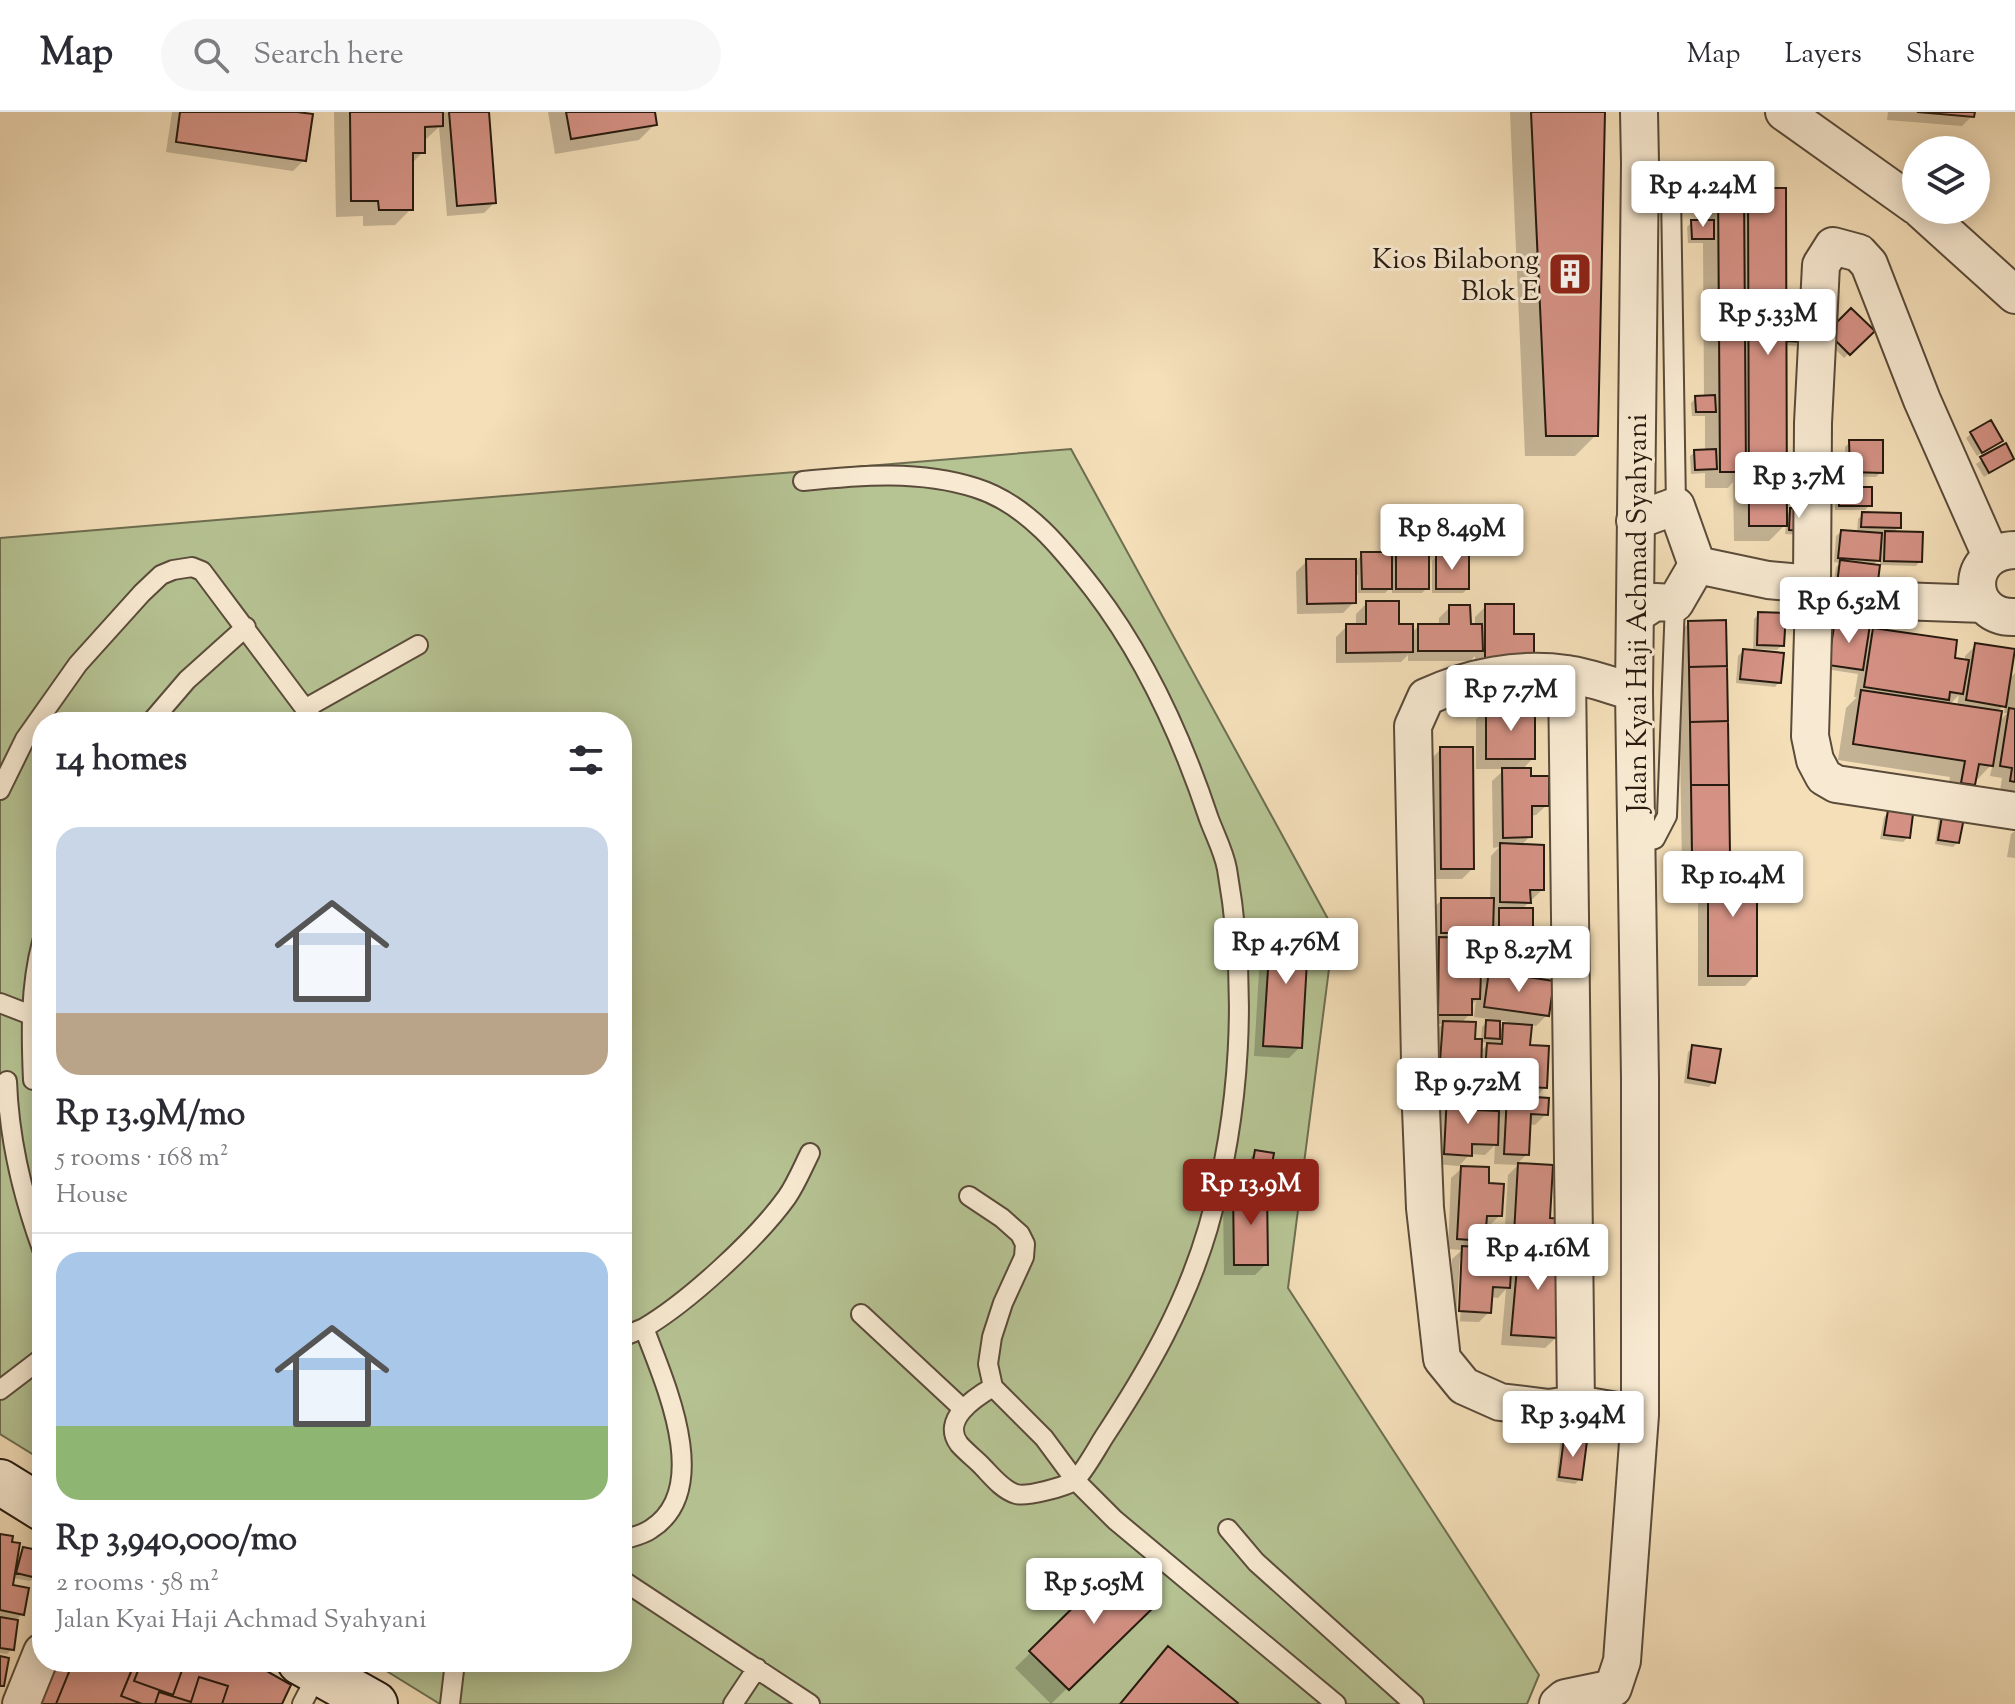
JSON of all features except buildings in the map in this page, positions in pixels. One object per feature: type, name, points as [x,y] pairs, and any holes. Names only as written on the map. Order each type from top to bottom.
[{"type":"main road","points":[[0,1482],[32,1502]]},
{"type":"main road","points":[[307,1680],[375,1704]]},
{"type":"street","name":"Jalan Kyai Haji Achmad Syahyani","points":[[1561,1701],[1613,1688],[1622,1661],[1640,1415],[1640,1078],[1634,692],[1639,112]]},
{"type":"street","points":[[1784,112],[1902,197]]},
{"type":"street","points":[[1936,224],[2015,295]]},
{"type":"street","points":[[1999,611],[1978,592],[1977,579],[1982,566],[2003,553],[1922,400],[1869,264],[1859,253],[1846,247],[1833,246],[1821,265],[1813,423],[1810,736],[1815,760],[1824,777],[1836,784],[2015,811]]},
{"type":"street","points":[[1635,521],[1676,506],[1697,565],[1675,603],[1655,602],[1635,615]]},
{"type":"street","points":[[1697,565],[1813,591],[1999,611]]},
{"type":"street","points":[[1634,692],[1567,674],[1515,672],[1453,684],[1426,697],[1413,726],[1425,1208],[1442,1359],[1464,1386],[1500,1402],[1549,1408],[1576,1404],[1640,1415]]},
{"type":"street","points":[[1567,674],[1576,1404]]},
{"type":"street","points":[[21,1704],[34,1672]]},
{"type":"lane","points":[[1640,163],[1663,177],[1671,193],[1676,506]]},
{"type":"lane","points":[[803,481],[877,475],[932,478],[979,489],[1018,509],[1062,549],[1111,612],[1188,755],[1226,864],[1235,935],[1237,1077],[1225,1162],[1190,1285],[1167,1334],[1131,1397],[1075,1480],[1034,1494],[1015,1494],[956,1441],[953,1427],[963,1409],[993,1387]]},
{"type":"lane","points":[[44,712],[78,664],[161,575],[183,567],[202,571],[309,712]]},
{"type":"lane","points":[[1636,844],[1655,839],[1667,816],[1675,603]]},
{"type":"lane","points":[[160,712],[187,680],[246,627]]},
{"type":"lane","points":[[316,712],[418,645]]},
{"type":"lane","points":[[0,790],[32,729]]},
{"type":"lane","points":[[0,1003],[31,1015]]},
{"type":"lane","points":[[32,1006],[32,1026]]},
{"type":"lane","points":[[32,1080],[3,1081],[15,1164],[32,1222]]},
{"type":"lane","points":[[632,1333],[661,1318],[740,1250],[788,1197],[810,1153]]},
{"type":"lane","points":[[969,1196],[1002,1218],[1020,1234],[1025,1244],[1024,1257],[1003,1303],[992,1337],[988,1364],[993,1387],[1044,1438],[1075,1480],[1115,1520],[1336,1704]]},
{"type":"lane","points":[[861,1314],[963,1409]]},
{"type":"lane","points":[[632,1536],[651,1529],[668,1513],[680,1490],[683,1473],[680,1442],[663,1378],[644,1328]]},
{"type":"lane","points":[[0,1390],[32,1366]]},
{"type":"lane","points":[[1228,1529],[1256,1562],[1414,1704]]},
{"type":"lane","points":[[632,1587],[810,1704]]},
{"type":"lane","points":[[733,1704],[757,1668]]},
{"type":"lane","points":[[450,1704],[454,1672]]},
{"type":"green space","points":[[1071,449],[1334,930],[1288,1288],[1539,1675],[1527,1704],[440,1704],[388,1672],[632,1672],[632,712],[32,712],[32,1454],[0,1434],[0,538]]},
{"type":"place","name":"Kios Bilabong Blok E","points":[[1570,274]]}]
